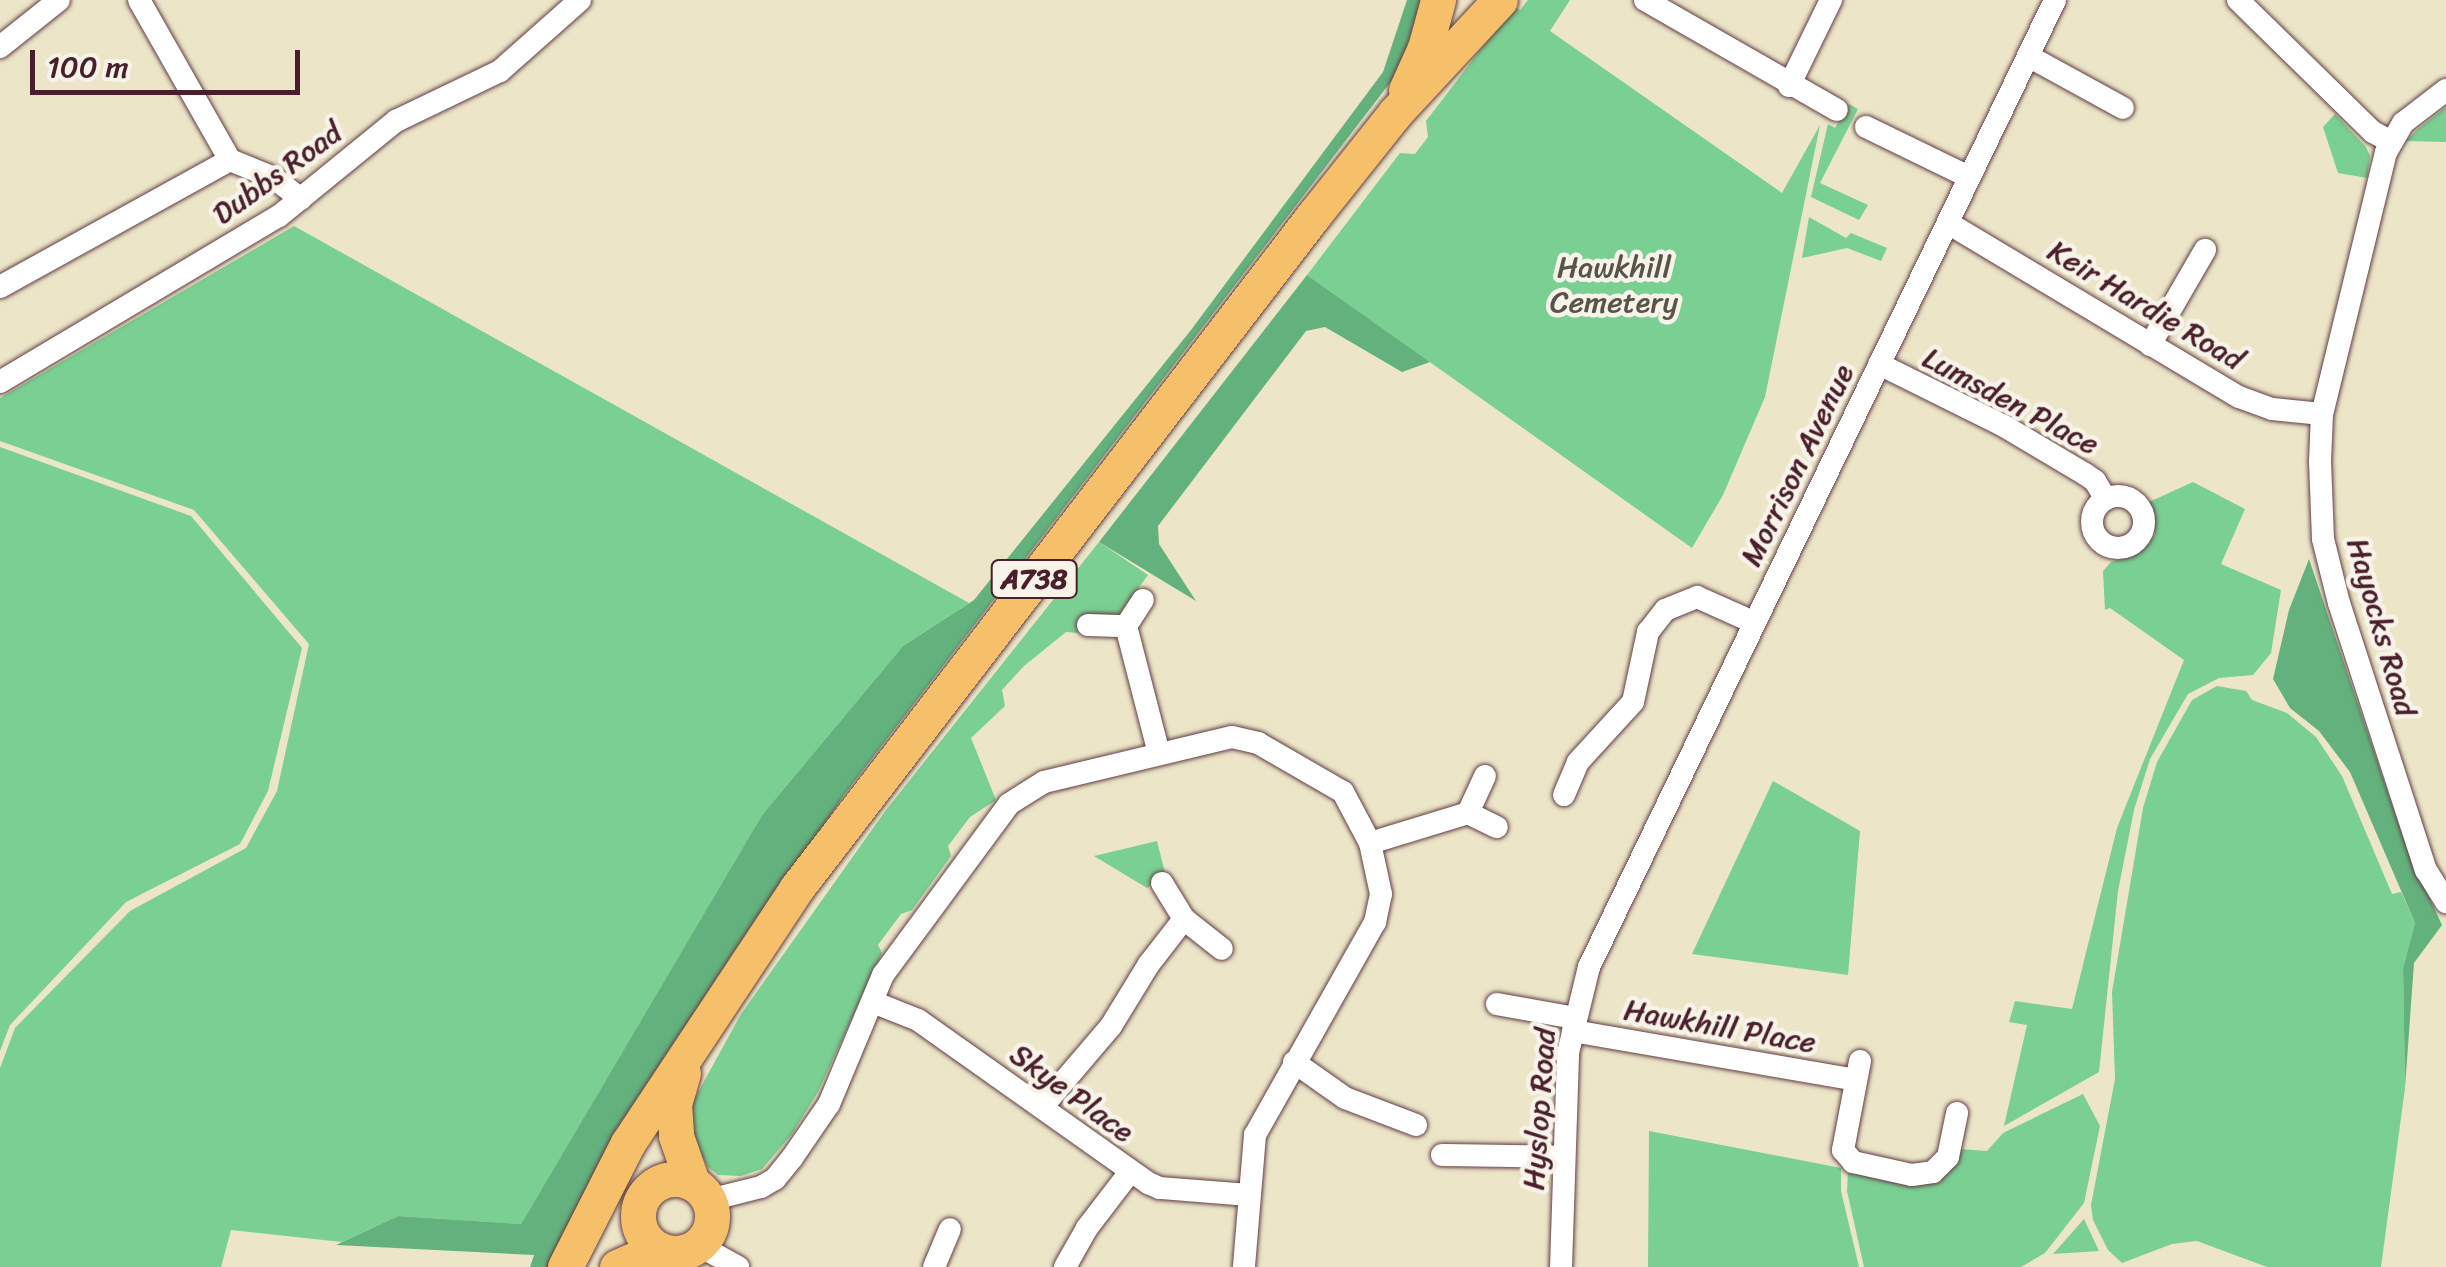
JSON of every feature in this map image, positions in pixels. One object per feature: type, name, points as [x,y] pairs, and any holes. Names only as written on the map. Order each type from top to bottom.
[{"type":"main road","name":"A738","points":[[1396,113],[1425,48],[1438,0]]},
{"type":"main road","name":"A738","points":[[658,1250],[642,1233],[641,1153],[648,1124],[664,1090],[751,954],[877,780],[1396,113],[1432,74],[1470,0]]},
{"type":"main road","points":[[1432,74],[1500,0]]},
{"type":"main road","name":"A738","points":[[692,1046],[674,1104],[676,1136],[701,1191]]},
{"type":"main road","points":[[566,1267],[628,1143],[664,1090]]},
{"type":"main road","points":[[577,1267],[658,1182],[681,1178],[701,1191],[711,1224],[698,1245],[679,1253],[658,1250],[616,1267]]},
{"type":"street","points":[[0,46],[60,0]]},
{"type":"street","points":[[139,0],[230,160],[274,178],[301,199]]},
{"type":"street","name":"Dubbs Road","points":[[0,382],[301,199],[396,121],[500,70],[580,0]]},
{"type":"street","points":[[1644,0],[1837,110]]},
{"type":"street","points":[[1789,86],[1831,0]]},
{"type":"street","name":"Morrison Avenue","points":[[1593,957],[2055,0]]},
{"type":"street","points":[[2238,0],[2373,132],[2390,142],[2403,124],[2446,90]]},
{"type":"street","points":[[2028,56],[2122,108]]},
{"type":"street","points":[[1866,127],[1969,177]]},
{"type":"street","name":"Hayocks Road","points":[[2390,142],[2322,414],[2320,512],[2340,604],[2426,870],[2446,902]]},
{"type":"street","points":[[0,287],[230,160]]},
{"type":"street","name":"Keir Hardie Road","points":[[1948,223],[2258,405],[2322,414]]},
{"type":"street","points":[[2150,345],[2205,250]]},
{"type":"street","name":"Lumsden Place","points":[[1880,364],[2004,426],[2085,474],[2106,499]]},
{"type":"street","points":[[1564,794],[1578,762],[1634,702],[1648,632],[1665,610],[1698,597],[1754,622]]},
{"type":"street","points":[[1142,600],[1126,626],[1159,754]]},
{"type":"street","points":[[1088,625],[1126,626]]},
{"type":"street","points":[[701,1191],[775,1179],[829,1104],[884,975],[1009,804],[1044,782],[1222,737],[1258,743],[1343,792],[1370,843],[1380,882],[1376,922],[1254,1135],[1244,1267]]},
{"type":"street","points":[[1468,813],[1485,776]]},
{"type":"street","points":[[1370,843],[1468,813],[1497,827]]},
{"type":"street","points":[[1162,883],[1184,918],[1222,950]]},
{"type":"street","points":[[1042,1107],[1111,1026],[1148,964],[1184,918]]},
{"type":"street","name":"Hyslop Road","points":[[1561,1267],[1563,1157],[1574,1024],[1593,957]]},
{"type":"street","name":"Skye Place","points":[[873,1002],[918,1020],[1130,1172],[1160,1188],[1248,1195]]},
{"type":"street","name":"Hawkhill Place","points":[[1497,1004],[1574,1024],[1858,1070],[1843,1150],[1854,1162],[1912,1175],[1933,1172],[1948,1157],[1957,1112]]},
{"type":"street","points":[[1294,1062],[1345,1098],[1416,1124]]},
{"type":"street","points":[[1442,1156],[1563,1157]]},
{"type":"street","points":[[1065,1267],[1087,1228],[1130,1172]]},
{"type":"street","points":[[942,1264],[950,1229]]},
{"type":"street","points":[[698,1245],[738,1267]]},
{"type":"green space","points":[[1407,0],[1422,0],[1399,71],[844,795],[712,992],[552,1267],[530,1267],[534,1255],[336,1245],[398,1216],[521,1224],[762,815],[903,646],[974,600],[1191,330],[1383,72]]},
{"type":"green space","name":"Hawkhill Cemetery","points":[[1528,0],[1570,0],[1550,31],[1782,193],[1820,125],[1765,397],[1723,495],[1692,548],[1307,275],[1400,153],[1415,154],[1428,137],[1426,121],[1514,6],[1520,10]]},
{"type":"green space","points":[[1849,104],[1858,109],[1820,183],[1868,205],[1859,220],[1811,197],[1828,124],[1835,128]]},
{"type":"green space","points":[[2446,107],[2446,142],[2406,141],[2418,129]]},
{"type":"green space","points":[[2335,114],[2366,147],[2370,156],[2367,178],[2338,173],[2323,127]]},
{"type":"green space","points":[[1809,217],[1846,238],[1851,233],[1887,248],[1881,261],[1847,248],[1802,258]]},
{"type":"green space","points":[[294,226],[969,603],[903,646],[762,815],[521,1224],[398,1216],[342,1242],[231,1230],[221,1267],[0,1267],[0,1068],[15,1028],[130,911],[246,848],[277,791],[309,644],[194,510],[0,441],[0,398]]},
{"type":"green space","points":[[1307,275],[1430,362],[1402,372],[1325,327],[1306,331],[1158,526],[1159,544],[1196,601],[1099,542]]},
{"type":"green space","points":[[0,447],[191,516],[302,648],[268,791],[240,844],[126,902],[10,1025],[0,1051]]},
{"type":"green space","points":[[2193,482],[2245,509],[2221,564],[2281,590],[2271,653],[2253,675],[2219,678],[2188,694],[2150,759],[2134,810],[2118,891],[2099,1072],[2004,1126],[2027,1025],[2009,1022],[2015,1001],[2072,1009],[2117,828],[2184,660],[2110,608],[2105,610],[2103,571],[2111,562],[2139,553],[2155,535],[2149,502]]},
{"type":"green space","points":[[1099,542],[1148,575],[1118,616],[1080,616],[1078,633],[1066,632],[1024,666],[1002,690],[1005,706],[971,738],[996,800],[970,817],[948,846],[951,856],[912,910],[901,914],[878,945],[882,953],[818,1092],[792,1134],[762,1169],[741,1176],[718,1175],[708,1167],[692,1137],[690,1107],[741,1014],[886,810]]},
{"type":"green space","points":[[2309,559],[2407,849],[2442,925],[2414,963],[2405,1088],[2403,968],[2415,923],[2350,772],[2319,731],[2290,708],[2273,679],[2289,610]]},
{"type":"green space","points":[[2217,686],[2246,691],[2252,700],[2287,713],[2316,737],[2342,776],[2392,894],[2401,892],[2415,923],[2403,968],[2405,1088],[2381,1267],[2267,1267],[2197,1241],[2172,1244],[2122,1263],[2108,1250],[2093,1220],[2091,1205],[2115,1079],[2112,992],[2143,808],[2157,762],[2192,700]]},
{"type":"green space","points":[[1773,781],[1860,831],[1848,975],[1692,954]]},
{"type":"green space","points":[[1157,841],[1166,877],[1147,888],[1094,856]]},
{"type":"green space","points":[[2083,1094],[2100,1126],[2084,1203],[2045,1253],[2021,1267],[1864,1267],[1847,1191],[1848,1169],[1904,1182],[1960,1149],[1987,1151],[2003,1133]]},
{"type":"green space","points":[[1649,1131],[1841,1168],[1841,1191],[1859,1267],[1648,1267]]},
{"type":"green space","points":[[2084,1219],[2099,1251],[2053,1254]]}]
